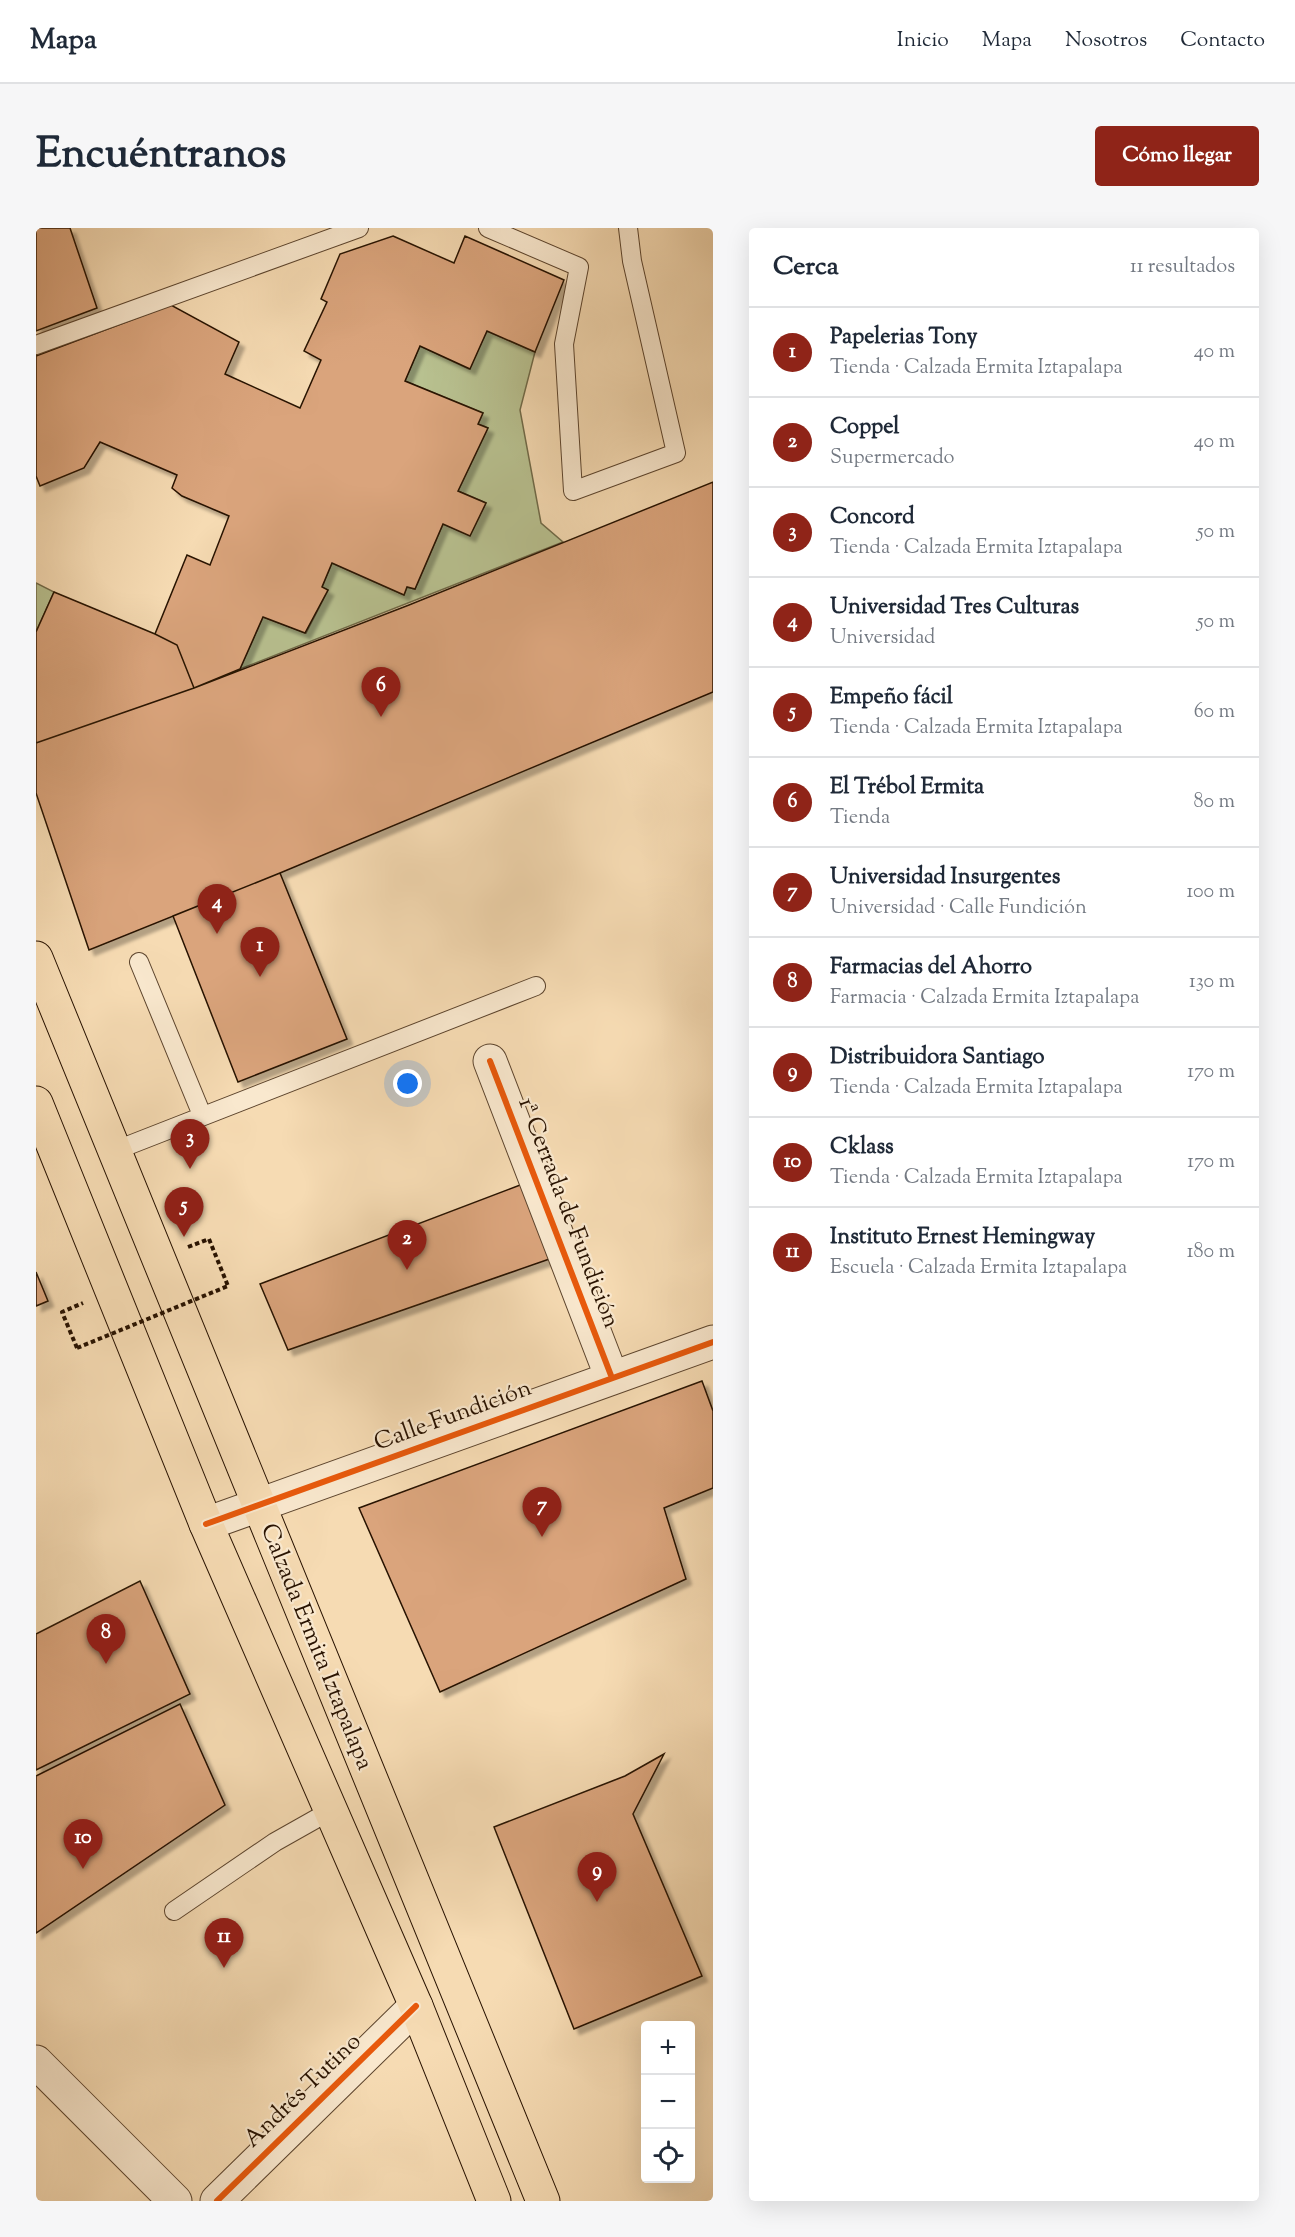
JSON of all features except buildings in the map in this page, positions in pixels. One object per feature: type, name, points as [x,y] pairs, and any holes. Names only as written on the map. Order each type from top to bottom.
[{"type":"main road","name":"Calzada Ermita Iztapalapa","points":[[36,958],[543,2201]]},
{"type":"main road","name":"Calzada Ermita Iztapalapa","points":[[36,1103],[206,1524],[416,2006],[494,2201]]},
{"type":"street","name":"1ª Cerrada de Fundición","points":[[490,1061],[612,1378]]},
{"type":"street","name":"Calle Fundición","points":[[206,1524],[713,1342]]},
{"type":"street","name":"Andrés Tutino","points":[[217,2201],[416,2006]]},
{"type":"street","points":[[36,2062],[175,2201]]},
{"type":"lane","points":[[36,345],[358,228]]},
{"type":"lane","points":[[488,228],[579,267],[564,344],[573,491],[676,453],[632,261],[628,228]]},
{"type":"lane","points":[[139,962],[202,1115]]},
{"type":"lane","points":[[114,1151],[536,987]]},
{"type":"lane","points":[[174,1911],[275,1842],[330,1810]]},
{"type":"path","points":[[62,1312],[77,1348],[228,1286],[209,1239]]},
{"type":"green space","points":[[487,331],[535,352],[520,410],[541,523],[563,542],[240,669],[263,617],[306,633],[328,590],[322,587],[332,563],[404,595],[407,587],[415,589],[443,524],[470,535],[486,503],[458,491],[488,428],[478,424],[483,413],[405,381],[420,346],[469,369]]},
{"type":"green space","points":[[36,583],[54,592],[36,632]]},
{"type":"cycle path","points":[[490,1061],[612,1378]]},
{"type":"cycle path","points":[[206,1524],[713,1342]]},
{"type":"cycle path","points":[[217,2201],[416,2006]]},
{"type":"place","name":"El Trébol Ermita","points":[[381,717]]},
{"type":"place","name":"Universidad Tres Culturas","points":[[217,934]]},
{"type":"place","name":"Papelerias Tony","points":[[260,977]]},
{"type":"place","name":"Concord","points":[[190,1169]]},
{"type":"place","name":"Empeño fácil","points":[[184,1237]]},
{"type":"place","name":"Coppel","points":[[407,1270]]},
{"type":"place","name":"Universidad Insurgentes","points":[[542,1537]]},
{"type":"place","name":"Farmacias del Ahorro","points":[[106,1664]]},
{"type":"place","name":"Cklass","points":[[83,1869]]},
{"type":"place","name":"Distribuidora Santiago","points":[[597,1902]]},
{"type":"place","name":"Instituto Ernest Hemingway","points":[[224,1968]]}]
